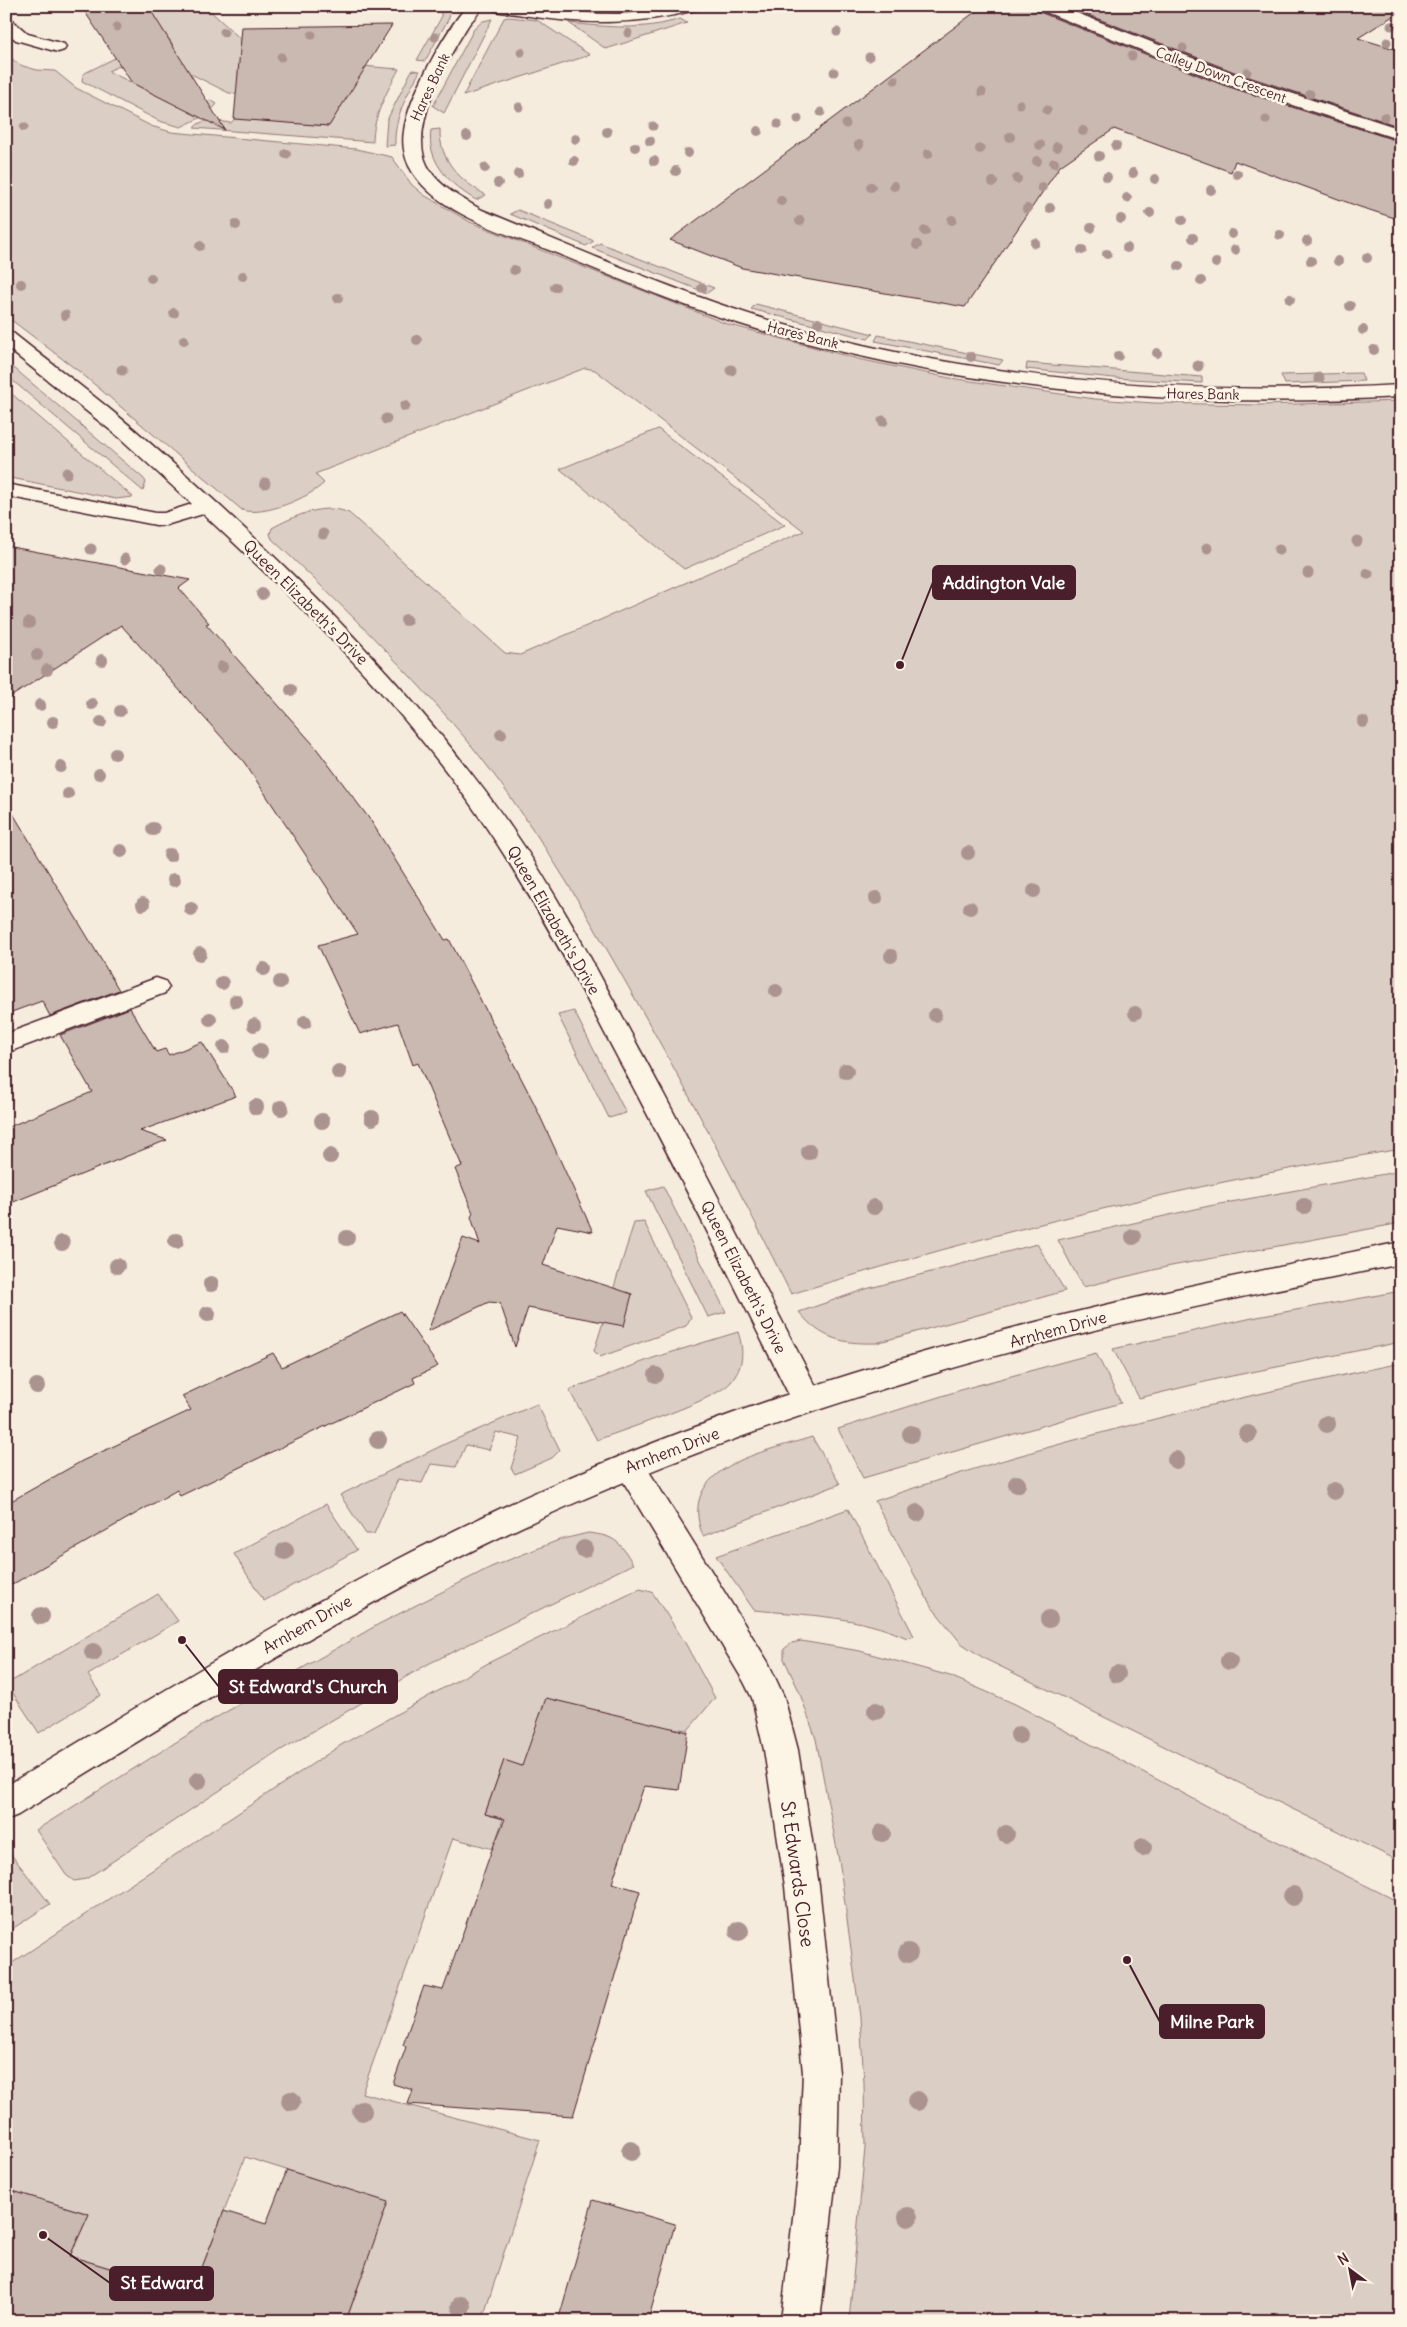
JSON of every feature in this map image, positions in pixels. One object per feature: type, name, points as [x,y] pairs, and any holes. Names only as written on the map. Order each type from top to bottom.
[{"type":"street","name":"Hares Bank","points":[[476,6],[464,21],[435,71],[417,110],[410,136],[414,156],[427,178],[452,201],[476,214],[700,303],[748,320],[795,334],[948,367],[1094,387],[1157,393],[1298,396],[1401,391]]},
{"type":"street","points":[[496,6],[544,13],[628,19],[654,17],[693,6]]},
{"type":"street","name":"Calley Down Crescent","points":[[1044,6],[1230,79],[1401,135]]},
{"type":"street","points":[[6,24],[22,37],[58,48]]},
{"type":"street","name":"Queen Elizabeth's Drive","points":[[6,337],[126,433],[268,563],[374,671],[448,758],[504,835],[551,909],[591,982],[807,1400]]},
{"type":"street","points":[[6,490],[156,519],[166,519],[206,506]]},
{"type":"street","points":[[6,1044],[156,987]]},
{"type":"street","name":"Arnhem Drive","points":[[6,1804],[299,1628],[362,1593],[519,1513],[629,1466],[807,1400],[919,1367],[1109,1315],[1401,1254]]},
{"type":"street","name":"St Edwards Close","points":[[629,1466],[756,1672],[768,1696],[781,1750],[802,1886],[821,2073],[818,2166],[800,2321]]},
{"type":"shaded area","points":[[181,6],[205,6],[261,58],[399,69],[378,114],[373,142],[194,128],[201,122],[231,123],[235,118],[329,126],[343,102],[229,93],[149,53],[108,71],[187,110],[210,100],[217,104],[208,114],[181,127],[159,121],[82,81],[83,74],[117,57],[173,45],[160,26],[94,24]]},
{"type":"shaded area","points":[[435,6],[448,6],[449,18],[425,61],[417,60],[441,18],[441,12]]},
{"type":"shaded area","points":[[504,18],[537,20],[590,55],[463,96]]},
{"type":"shaded area","points":[[492,19],[444,113],[433,106],[474,29],[483,21]]},
{"type":"shaded area","points":[[680,19],[687,23],[606,49],[569,23],[611,27],[638,27]]},
{"type":"shaded area","points":[[6,50],[15,62],[23,66],[37,70],[55,71],[76,88],[151,126],[171,132],[356,149],[392,157],[412,185],[424,195],[470,222],[727,324],[858,359],[950,378],[1095,399],[1154,403],[1260,405],[1401,401],[1401,1149],[1247,1177],[1094,1211],[942,1250],[791,1294],[714,1143],[654,1032],[595,929],[534,832],[490,769],[420,687],[323,587],[272,539],[270,534],[272,528],[310,512],[330,509],[349,513],[505,653],[520,655],[804,531],[595,370],[585,368],[315,474],[324,483],[308,495],[285,505],[262,511],[242,510],[81,373],[6,316]]},
{"type":"shaded area","points":[[412,70],[420,71],[399,116],[395,145],[385,146],[387,120]]},
{"type":"shaded area","points":[[440,129],[443,151],[453,169],[468,183],[486,195],[476,200],[458,188],[442,171],[432,152],[430,141],[431,130]]},
{"type":"shaded area","points":[[518,210],[594,241],[586,246],[510,214]]},
{"type":"shaded area","points":[[600,243],[714,288],[707,293],[592,248]]},
{"type":"shaded area","points":[[756,304],[873,334],[868,339],[751,309]]},
{"type":"shaded area","points":[[878,335],[1003,360],[999,365],[875,341]]},
{"type":"shaded area","points":[[1027,363],[1202,377],[1202,383],[1114,378],[1026,369]]},
{"type":"shaded area","points":[[14,368],[143,478],[146,482],[143,491],[6,375],[6,371]]},
{"type":"shaded area","points":[[1361,373],[1364,381],[1285,384],[1281,375]]},
{"type":"shaded area","points":[[6,389],[133,497],[116,499],[6,477]]},
{"type":"shaded area","points":[[658,429],[785,525],[684,569],[560,469]]},
{"type":"shaded area","points":[[574,1011],[626,1113],[609,1118],[558,1015]]},
{"type":"shaded area","points":[[1401,1171],[1401,1223],[1166,1267],[1083,1287],[1058,1240],[1209,1206]]},
{"type":"shaded area","points":[[663,1186],[726,1312],[708,1317],[646,1191]]},
{"type":"shaded area","points":[[644,1222],[691,1317],[686,1326],[600,1357],[594,1351],[634,1223]]},
{"type":"shaded area","points":[[1037,1244],[1065,1291],[876,1343],[842,1341],[833,1338],[816,1328],[799,1312],[866,1289]]},
{"type":"shaded area","points":[[1401,1291],[1401,1342],[1217,1379],[1139,1398],[1113,1349],[1257,1317]]},
{"type":"shaded area","points":[[738,1332],[742,1352],[741,1364],[731,1382],[722,1389],[689,1406],[597,1440],[569,1390],[653,1358]]},
{"type":"shaded area","points":[[1096,1353],[1121,1403],[863,1478],[838,1429],[967,1388]]},
{"type":"shaded area","points":[[1401,1363],[1401,1862],[985,1659],[961,1643],[931,1606],[875,1501],[1071,1441],[1202,1407]]},
{"type":"shaded area","points":[[537,1404],[560,1450],[552,1458],[515,1474],[511,1468],[521,1438],[496,1432],[489,1450],[466,1445],[456,1467],[431,1464],[422,1483],[398,1479],[374,1534],[366,1534],[340,1495],[445,1444]]},
{"type":"shaded area","points":[[812,1437],[840,1484],[703,1536],[698,1512],[702,1493],[713,1478],[729,1466],[749,1456]]},
{"type":"shaded area","points":[[326,1504],[357,1550],[264,1601],[234,1554]]},
{"type":"shaded area","points":[[848,1509],[914,1636],[907,1638],[870,1625],[851,1621],[812,1615],[754,1610],[716,1556]]},
{"type":"shaded area","points":[[588,1533],[605,1536],[616,1541],[633,1564],[428,1664],[281,1750],[86,1879],[74,1881],[66,1875],[36,1830],[205,1724],[379,1624],[491,1567],[559,1540]]},
{"type":"shaded area","points":[[640,1589],[652,1592],[684,1641],[715,1698],[688,1730],[629,1723],[522,1766],[504,1761],[485,1814],[503,1819],[493,1849],[453,1838],[362,2093],[540,2140],[482,2321],[346,2321],[369,2255],[294,2232],[315,2179],[245,2157],[181,2321],[178,2289],[70,2256],[89,2214],[6,2189],[6,1967],[341,1745],[492,1661]]},
{"type":"shaded area","points":[[158,1594],[178,1621],[88,1675],[101,1695],[39,1733],[7,1684]]},
{"type":"shaded area","points":[[801,1641],[860,1651],[950,1676],[1015,1704],[1224,1815],[1401,1903],[1401,2321],[849,2321],[865,2148],[860,2017],[840,1866],[816,1739],[799,1691],[784,1659],[784,1649],[792,1643]]},
{"type":"shaded area","points":[[6,1848],[50,1904],[6,1933]]},
{"type":"building","points":[[81,6],[148,6],[225,130],[132,83]]},
{"type":"building","points":[[983,6],[1034,6],[1037,11],[1223,85],[1401,142],[1401,220],[1235,161],[1231,172],[1114,129],[1060,166],[965,307],[742,268],[670,240]]},
{"type":"building","points":[[1065,6],[1401,6],[1401,11],[1358,38],[1401,51],[1401,127],[1237,73]]},
{"type":"building","points":[[392,25],[329,126],[234,119],[242,27]]},
{"type":"building","points":[[6,546],[190,580],[179,588],[209,623],[206,624],[313,744],[371,821],[445,940],[449,939],[534,1103],[593,1232],[557,1225],[543,1265],[632,1294],[624,1326],[528,1308],[515,1347],[500,1303],[489,1302],[428,1331],[463,1238],[480,1244],[471,1217],[473,1213],[455,1169],[462,1166],[418,1063],[413,1065],[398,1023],[360,1034],[318,945],[358,934],[244,762],[121,625],[6,700]]},
{"type":"building","points":[[6,802],[119,990],[50,1016],[42,1001],[6,1014]]},
{"type":"building","points":[[130,1008],[156,1052],[165,1049],[169,1055],[202,1042],[236,1096],[140,1131],[167,1140],[6,1205],[6,1128],[92,1092],[60,1035]]},
{"type":"building","points":[[400,1311],[438,1366],[413,1378],[415,1383],[180,1496],[177,1490],[6,1588],[6,1504],[82,1461],[191,1410],[182,1396],[273,1353],[282,1367]]},
{"type":"building","points":[[546,1698],[688,1732],[679,1790],[644,1786],[612,1883],[640,1891],[573,2116],[408,2104],[413,2090],[393,2084],[406,2047],[403,2045],[424,1986],[443,1990],[491,1852],[505,1819],[485,1814],[504,1760],[522,1766]]},
{"type":"building","points":[[287,2170],[388,2202],[346,2321],[6,2321],[6,2189],[89,2214],[70,2256],[192,2293],[224,2211],[266,2224]]},
{"type":"building","points":[[593,2200],[675,2224],[648,2321],[558,2321]]},
{"type":"place","name":"Addington Vale","points":[[900,665]]},
{"type":"place","name":"St Edward's Church","points":[[182,1640]]},
{"type":"place","name":"Milne Park","points":[[1127,1960]]},
{"type":"place","name":"St Edward","points":[[43,2235]]}]
